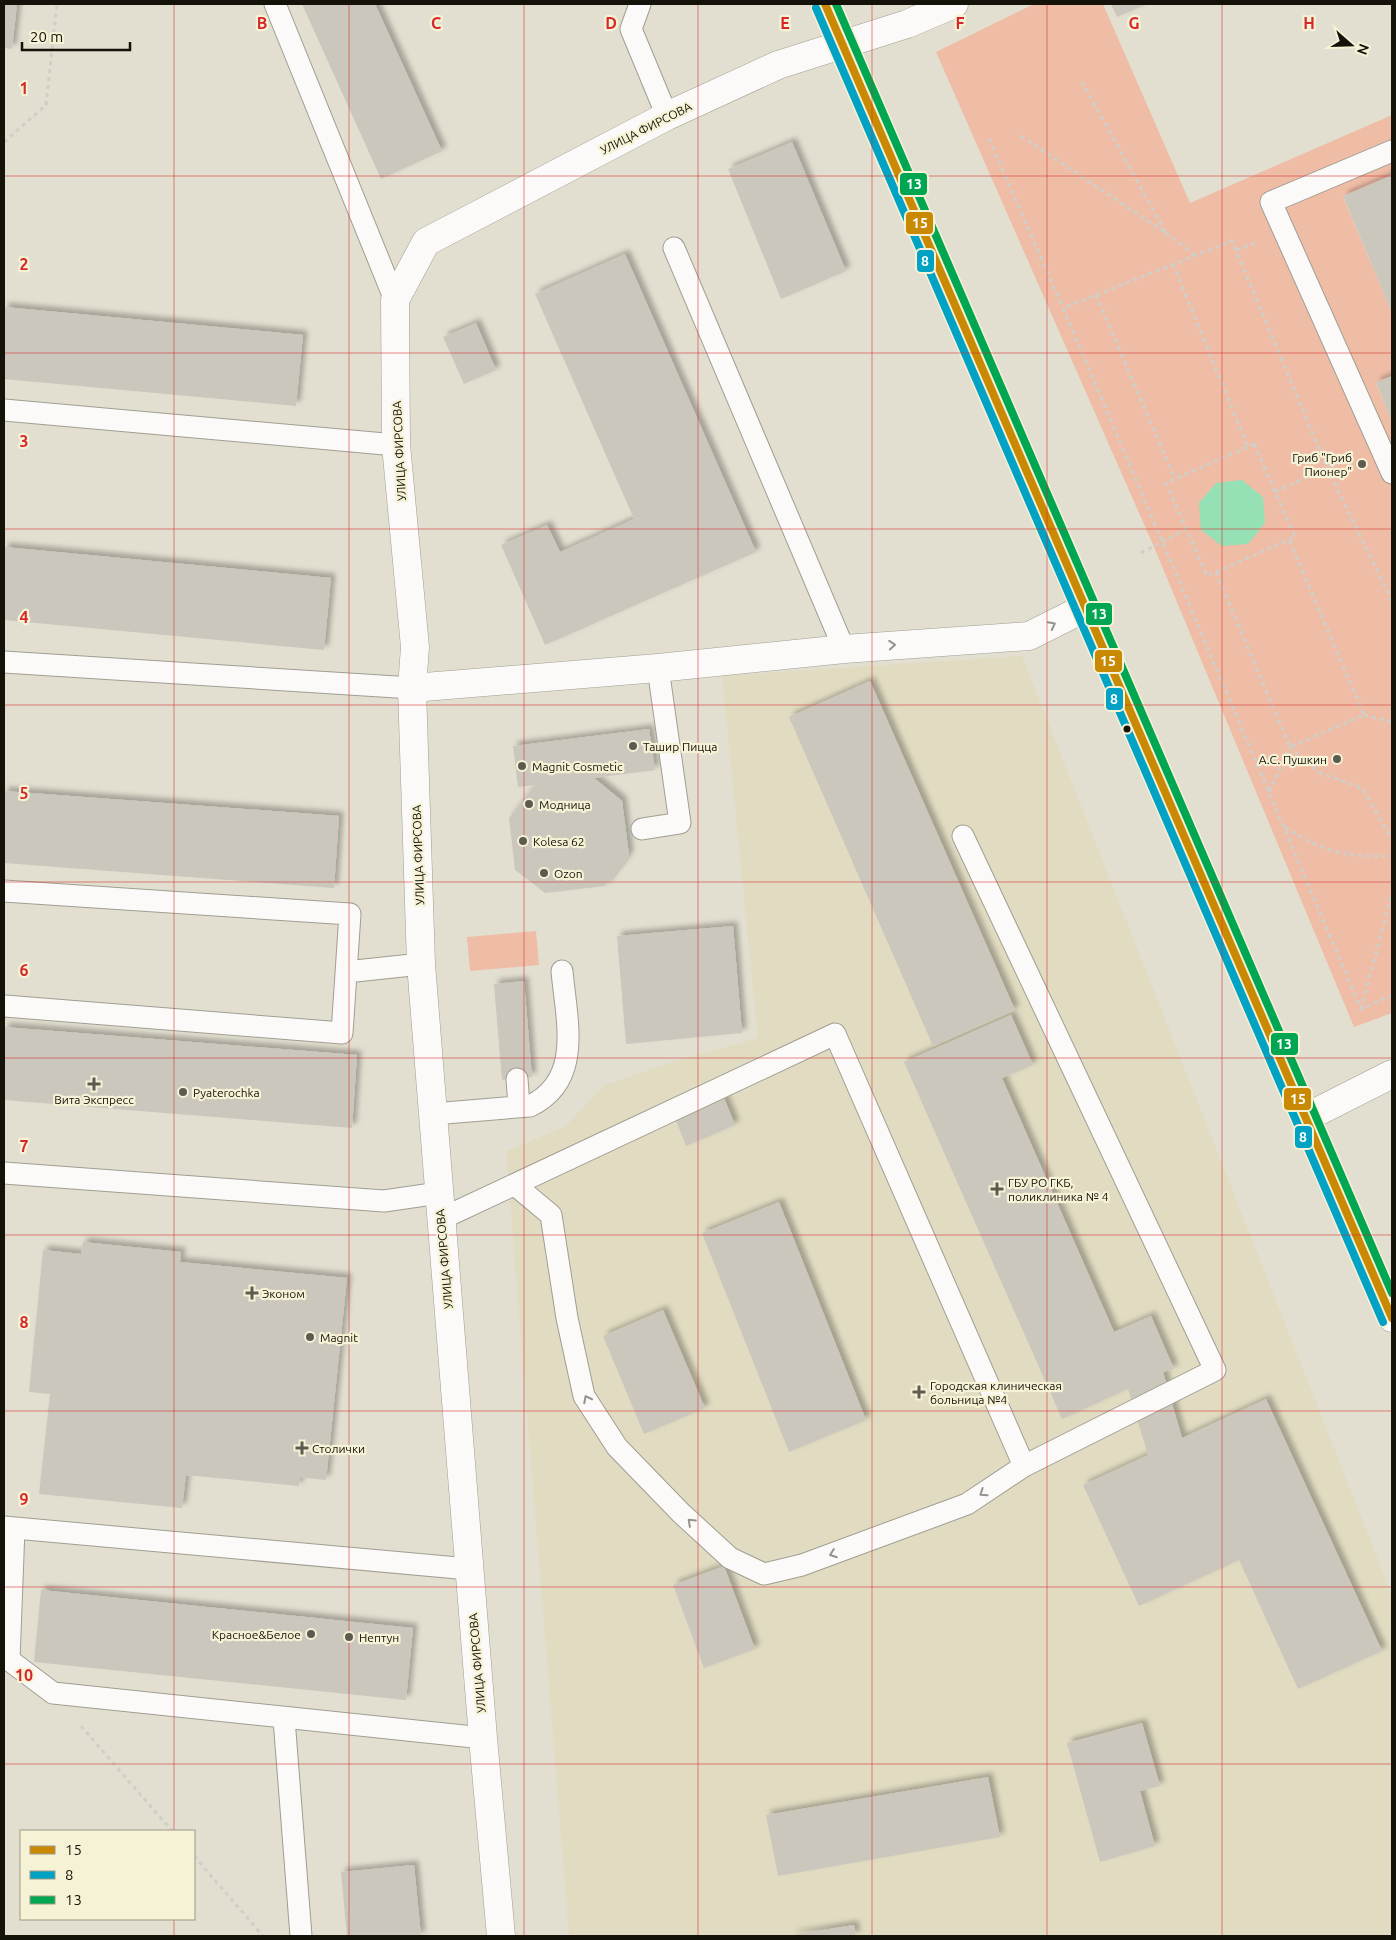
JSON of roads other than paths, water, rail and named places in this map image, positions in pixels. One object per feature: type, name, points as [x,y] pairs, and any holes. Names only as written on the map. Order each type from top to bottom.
[{"type":"street","points":[[825,4],[1392,1318]]},
{"type":"street","name":"УЛИЦА ФИРСОВА","points":[[501,1936],[469,1569],[421,964],[412,688],[415,647],[396,445],[395,300],[426,242],[667,116],[778,65],[907,24],[954,4]]},
{"type":"street","points":[[412,688],[658,668],[844,649],[1029,636],[1085,608]]},
{"type":"street","points":[[1305,1118],[1392,1074]]},
{"type":"lane","points":[[275,4],[395,300]]},
{"type":"lane","points":[[640,4],[631,29],[667,116]]},
{"type":"lane","points":[[1392,151],[1272,202],[1392,473]]},
{"type":"lane","points":[[674,248],[844,649]]},
{"type":"lane","points":[[4,410],[396,445]]},
{"type":"lane","points":[[4,662],[412,688]]},
{"type":"lane","points":[[642,829],[680,823],[658,668]]},
{"type":"lane","points":[[515,1185],[550,1215],[567,1318],[584,1396],[617,1447],[681,1513],[730,1558],[764,1574],[802,1565],[967,1504],[1024,1466],[1215,1370],[964,836]]},
{"type":"lane","points":[[4,892],[350,914],[342,1034],[4,1006]]},
{"type":"lane","points":[[346,972],[421,964]]},
{"type":"lane","points":[[433,1114],[530,1106],[542,1098],[562,1075],[567,1066],[569,1052],[562,971]]},
{"type":"lane","points":[[4,1173],[440,1206],[515,1185],[835,1034],[1024,1466]]},
{"type":"lane","points":[[518,1079],[520,1106]]},
{"type":"lane","points":[[469,1569],[9,1528],[9,1660],[53,1693],[483,1738]]},
{"type":"lane","points":[[284,1718],[301,1936]]},
{"type":"place","name":"Гриб \"Гриб Пионер\"","points":[[1362,464]]},
{"type":"place","name":"Ташир Пицца","points":[[633,746]]},
{"type":"place","name":"А.С. Пушкин","points":[[1337,759]]},
{"type":"place","name":"Magnit Cosmetic","points":[[522,766]]},
{"type":"place","name":"Модница","points":[[529,804]]},
{"type":"place","name":"Kolesa 62","points":[[523,841]]},
{"type":"place","name":"Ozon","points":[[544,873]]},
{"type":"place","name":"Вита Экспресс","points":[[94,1084]]},
{"type":"place","name":"Pyaterochka","points":[[183,1092]]},
{"type":"place","name":"ГБУ РО ГКБ, поликлиника № 4","points":[[997,1189]]},
{"type":"place","name":"Эконом","points":[[252,1293]]},
{"type":"place","name":"Magnit","points":[[310,1337]]},
{"type":"place","name":"Городская клиническая больница №4","points":[[919,1392]]},
{"type":"place","name":"Столички","points":[[302,1448]]},
{"type":"place","name":"Красное&Белое","points":[[311,1634]]},
{"type":"place","name":"Нептун","points":[[349,1637]]}]
